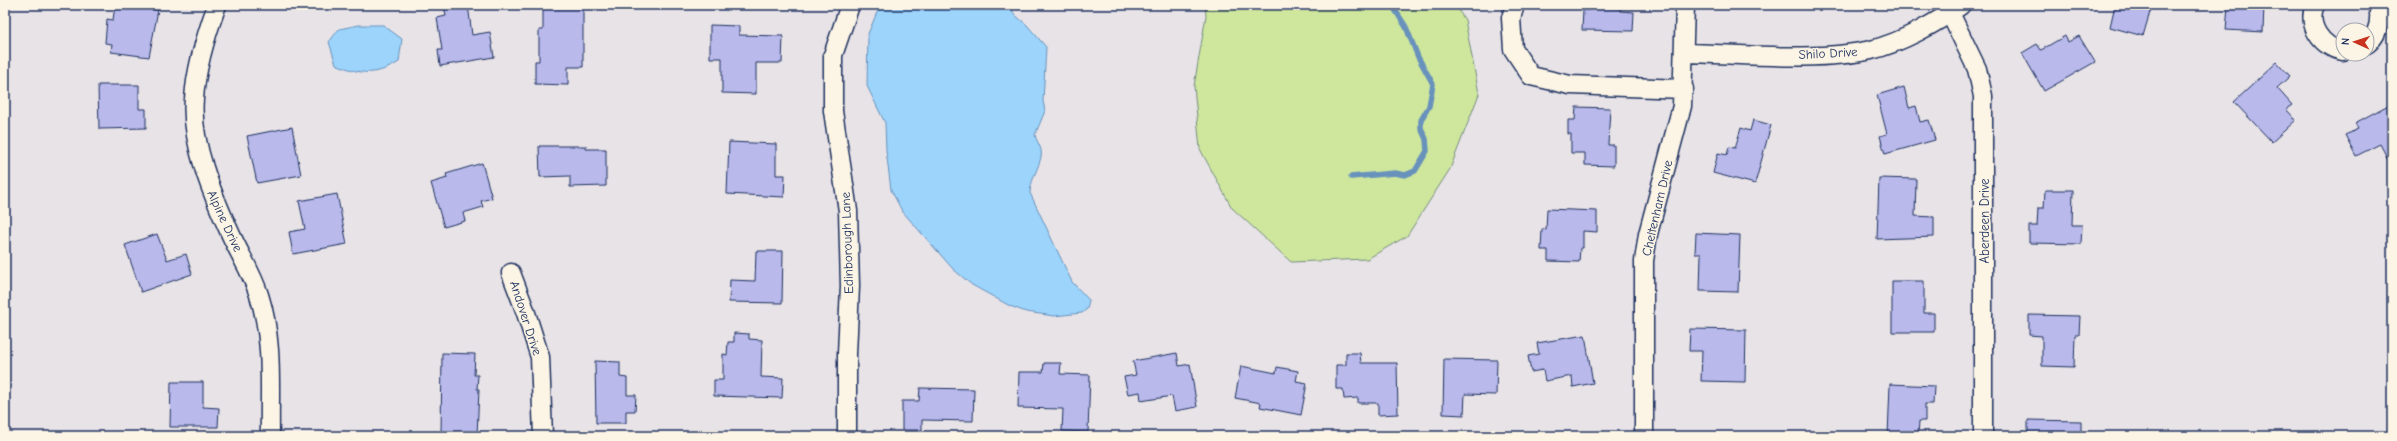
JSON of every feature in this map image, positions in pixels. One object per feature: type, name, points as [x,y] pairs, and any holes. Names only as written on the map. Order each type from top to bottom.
[{"type":"street","name":"Alpine Drive","points":[[217,5],[203,49],[194,94],[196,131],[212,193],[250,270],[268,329],[271,361],[270,436]]},
{"type":"street","name":"Edinborough Lane","points":[[847,436],[847,354],[850,286],[848,211],[833,111],[833,55],[850,5]]},
{"type":"street","points":[[1515,5],[1511,18],[1513,49],[1530,76],[1570,85],[1684,89]]},
{"type":"street","name":"Cheltenham Drive","points":[[1644,436],[1644,261],[1648,234],[1677,126],[1684,89],[1685,5]]},
{"type":"street","points":[[2316,5],[2313,21],[2316,33],[2325,44],[2335,49]]},
{"type":"street","points":[[2375,32],[2378,28],[2380,15],[2378,5]]},
{"type":"street","name":"Shilo Drive","points":[[1685,53],[1849,54],[1891,44],[1956,9]]},
{"type":"street","name":"Aberdeen Drive","points":[[1956,9],[1977,69],[1983,102],[1983,436]]},
{"type":"street","name":"Andover Drive","points":[[511,273],[540,357],[543,436]]},
{"type":"green space","points":[[1205,5],[1455,5],[1465,20],[1479,94],[1450,169],[1407,236],[1367,259],[1291,262],[1232,208],[1200,149],[1194,86],[1206,16]]},
{"type":"water","points":[[880,5],[1009,5],[1015,15],[1027,25],[1046,47],[1043,101],[1045,111],[1035,135],[1040,148],[1041,159],[1032,182],[1030,193],[1072,282],[1089,300],[1087,309],[1082,313],[1054,316],[1026,312],[1010,306],[972,285],[953,269],[902,211],[891,190],[886,150],[885,123],[867,86],[868,34]]},
{"type":"water","points":[[359,25],[383,25],[402,39],[399,62],[391,67],[376,72],[361,72],[336,64],[329,42],[339,29]]},
{"type":"building","points":[[115,5],[158,10],[149,57],[111,52],[112,44],[105,43],[107,19],[113,20]]},
{"type":"building","points":[[444,5],[468,5],[472,35],[490,32],[494,57],[440,66],[438,50],[442,50],[437,18],[446,16]]},
{"type":"building","points":[[543,5],[583,5],[583,67],[568,67],[568,85],[535,84],[535,61],[539,61],[539,30],[543,30]]},
{"type":"building","points":[[1589,5],[1620,5],[1620,11],[1634,12],[1633,31],[1582,30],[1583,10],[1589,10]]},
{"type":"building","points":[[2115,5],[2152,5],[2143,36],[2110,27]]},
{"type":"building","points":[[2228,5],[2264,5],[2263,32],[2226,30]]},
{"type":"building","points":[[710,25],[739,26],[739,35],[783,36],[782,63],[756,63],[756,94],[722,93],[722,58],[710,58]]},
{"type":"building","points":[[2065,36],[2068,42],[2079,36],[2095,62],[2044,91],[2022,53],[2037,44],[2041,50]]},
{"type":"building","points":[[2277,62],[2290,76],[2277,88],[2292,105],[2286,109],[2296,120],[2272,142],[2234,102]]},
{"type":"building","points":[[98,85],[139,85],[139,109],[146,109],[146,128],[99,129]]},
{"type":"building","points":[[1904,87],[1909,108],[1916,106],[1920,122],[1929,120],[1935,140],[1885,154],[1880,136],[1887,134],[1877,95]]},
{"type":"building","points":[[2392,103],[2392,167],[2380,144],[2356,156],[2345,135],[2358,129],[2355,123]]},
{"type":"building","points":[[1576,107],[1610,108],[1608,145],[1614,145],[1614,166],[1585,165],[1585,153],[1571,153],[1571,134],[1568,134],[1568,120],[1575,120]]},
{"type":"building","points":[[1753,120],[1771,125],[1755,184],[1713,173],[1718,153],[1727,155],[1729,147],[1735,148],[1741,128],[1750,131]]},
{"type":"building","points":[[292,127],[301,175],[257,183],[247,136]]},
{"type":"building","points":[[729,142],[776,144],[776,175],[785,175],[784,197],[727,194]]},
{"type":"building","points":[[539,146],[586,146],[586,149],[606,149],[606,186],[570,187],[570,176],[540,177]]},
{"type":"building","points":[[482,163],[492,198],[481,201],[483,207],[463,213],[465,221],[444,227],[431,183],[447,178],[446,174]]},
{"type":"building","points":[[1879,178],[1916,179],[1915,216],[1934,217],[1934,237],[1877,239]]},
{"type":"building","points":[[2045,190],[2073,190],[2072,225],[2082,225],[2081,244],[2029,243],[2029,226],[2037,226],[2038,208],[2044,208]]},
{"type":"building","points":[[337,194],[347,244],[293,254],[289,232],[305,229],[299,201]]},
{"type":"building","points":[[1547,209],[1597,211],[1597,232],[1583,231],[1583,248],[1580,248],[1579,262],[1548,261],[1548,250],[1541,250],[1542,229],[1546,230]]},
{"type":"building","points":[[1696,233],[1740,235],[1738,292],[1700,291],[1701,254],[1695,254]]},
{"type":"building","points":[[157,234],[167,260],[186,254],[192,274],[141,292],[125,245]]},
{"type":"building","points":[[756,251],[783,251],[782,303],[729,302],[730,280],[755,281]]},
{"type":"building","points":[[1892,281],[1924,281],[1924,313],[1934,313],[1934,332],[1892,332]]},
{"type":"building","points":[[2029,315],[2080,316],[2079,335],[2075,335],[2074,367],[2042,366],[2042,336],[2029,335]]},
{"type":"building","points":[[1690,329],[1746,330],[1745,382],[1701,381],[1702,351],[1689,351]]},
{"type":"building","points":[[734,333],[749,334],[749,339],[762,340],[761,377],[783,378],[782,398],[714,396],[714,380],[723,380],[723,354],[727,355],[728,342],[734,342]]},
{"type":"building","points":[[1585,335],[1593,383],[1573,387],[1572,376],[1545,381],[1543,370],[1531,372],[1528,356],[1539,354],[1537,343]]},
{"type":"building","points":[[442,353],[475,354],[474,375],[478,375],[477,389],[479,389],[477,436],[441,434]]},
{"type":"building","points":[[1177,353],[1179,366],[1190,364],[1197,407],[1175,411],[1172,396],[1141,401],[1140,392],[1128,394],[1124,377],[1136,375],[1133,361]]},
{"type":"building","points":[[1346,353],[1360,353],[1361,363],[1397,363],[1398,414],[1378,415],[1378,403],[1358,403],[1358,398],[1344,399],[1343,389],[1336,389],[1336,365],[1346,365]]},
{"type":"building","points":[[1444,359],[1497,360],[1496,395],[1465,394],[1464,415],[1443,414]]},
{"type":"building","points":[[595,361],[620,362],[620,377],[627,378],[627,395],[636,395],[635,411],[626,411],[626,423],[596,423]]},
{"type":"building","points":[[1044,363],[1061,363],[1060,374],[1090,375],[1088,432],[1062,431],[1063,409],[1018,408],[1019,372],[1043,372]]},
{"type":"building","points":[[1241,366],[1276,373],[1277,367],[1298,371],[1296,381],[1307,383],[1301,415],[1260,407],[1261,403],[1235,398]]},
{"type":"building","points":[[171,382],[203,382],[203,407],[219,408],[218,427],[170,427]]},
{"type":"building","points":[[1890,384],[1934,386],[1933,404],[1925,404],[1925,421],[1919,421],[1918,436],[1888,436]]},
{"type":"building","points":[[920,388],[974,389],[973,421],[922,420],[922,430],[902,430],[902,401],[919,401]]},
{"type":"building","points":[[2028,420],[2081,421],[2081,436],[2028,436]]},
{"type":"waterway","points":[[1351,177],[1395,173],[1405,175],[1415,171],[1427,151],[1426,139],[1421,128],[1421,120],[1429,106],[1433,84],[1418,57],[1406,27],[1392,5]]}]
